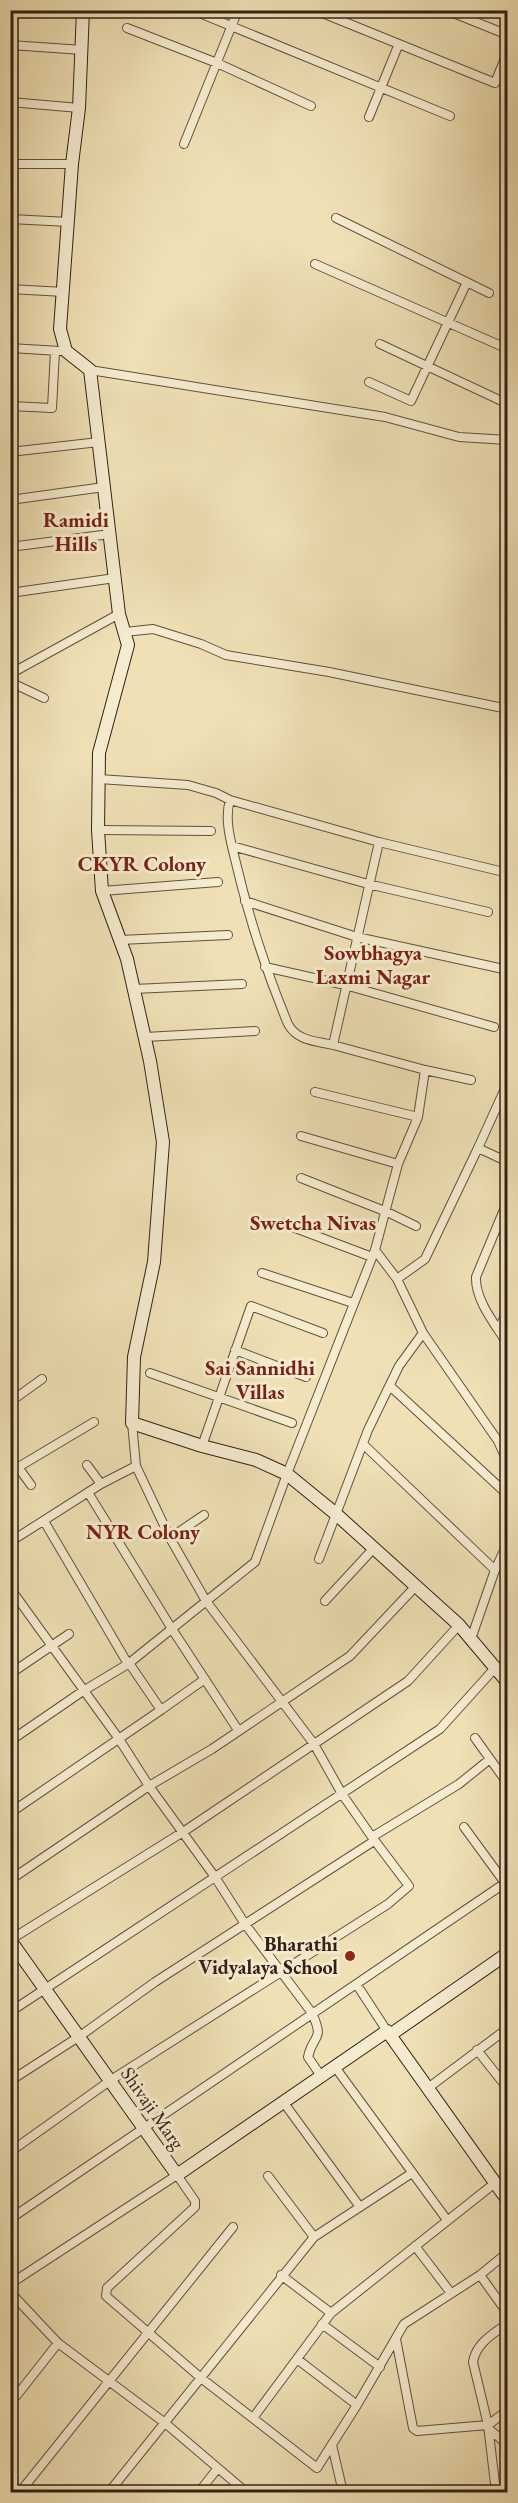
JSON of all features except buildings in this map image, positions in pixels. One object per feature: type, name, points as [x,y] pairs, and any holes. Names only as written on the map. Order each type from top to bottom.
[{"type":"street","points":[[10,406],[52,408],[61,351],[60,329],[72,164],[80,108],[83,10]]},
{"type":"street","points":[[192,10],[450,116]]},
{"type":"street","points":[[184,144],[238,10]]},
{"type":"street","points":[[315,10],[398,46],[495,83],[507,51]]},
{"type":"street","points":[[446,10],[507,35]]},
{"type":"street","points":[[127,28],[217,63],[311,106]]},
{"type":"street","points":[[10,45],[83,50]]},
{"type":"street","points":[[369,117],[398,46]]},
{"type":"street","points":[[10,102],[80,108]]},
{"type":"street","points":[[10,164],[72,164]]},
{"type":"street","points":[[336,218],[489,293]]},
{"type":"street","points":[[10,219],[69,222]]},
{"type":"street","points":[[315,264],[507,349]]},
{"type":"street","points":[[369,382],[411,401],[467,282]]},
{"type":"street","points":[[10,289],[64,292]]},
{"type":"street","points":[[381,344],[507,404]]},
{"type":"street","points":[[10,348],[61,351],[90,370],[385,417],[459,438],[507,440]]},
{"type":"street","points":[[10,2152],[111,2080],[388,1904],[409,1886],[342,1794],[314,1744],[206,1601],[170,1538],[136,1466],[132,1423],[134,1357],[154,1263],[163,1142],[145,1037],[134,990],[120,940],[102,891],[98,831],[99,753],[128,645],[119,615],[90,370]]},
{"type":"street","points":[[10,452],[99,442]]},
{"type":"street","points":[[10,500],[104,487]]},
{"type":"street","points":[[10,547],[110,534]]},
{"type":"street","points":[[10,593],[115,578]]},
{"type":"street","points":[[10,674],[119,615]]},
{"type":"street","points":[[125,632],[153,628],[226,655],[329,672],[507,709]]},
{"type":"street","points":[[10,682],[44,698]]},
{"type":"street","points":[[99,779],[188,784],[230,800],[379,842],[507,873]]},
{"type":"street","points":[[230,800],[227,810],[244,901],[265,967],[292,1033],[298,1037],[471,1080]]},
{"type":"street","points":[[98,831],[211,831]]},
{"type":"street","points":[[333,1045],[379,842]]},
{"type":"street","points":[[232,846],[368,884],[488,912]]},
{"type":"street","points":[[102,891],[218,882]]},
{"type":"street","points":[[244,901],[357,937],[507,970]]},
{"type":"street","points":[[120,940],[228,935]]},
{"type":"street","points":[[265,967],[345,986],[494,1027]]},
{"type":"street","points":[[134,990],[242,984]]},
{"type":"street","points":[[145,1037],[255,1031]]},
{"type":"street","points":[[10,1741],[83,1691],[128,1664],[255,1562],[373,1254],[387,1212],[398,1164],[418,1117],[426,1070]]},
{"type":"street","points":[[396,1279],[425,1259],[507,1082]]},
{"type":"street","points":[[315,1092],[418,1117]]},
{"type":"street","points":[[301,1136],[398,1164]]},
{"type":"street","points":[[478,1148],[507,1162]]},
{"type":"street","points":[[301,1178],[416,1226]]},
{"type":"street","points":[[507,1200],[476,1277],[478,1295],[507,1345]]},
{"type":"street","points":[[282,1223],[373,1254],[396,1279],[423,1334],[498,1441],[507,1461]]},
{"type":"street","points":[[262,1274],[353,1303]]},
{"type":"street","points":[[202,1446],[251,1306],[323,1333]]},
{"type":"street","points":[[499,1329],[507,1309]]},
{"type":"street","points":[[319,1558],[363,1444],[399,1366],[423,1334]]},
{"type":"street","points":[[235,1350],[306,1377]]},
{"type":"street","points":[[150,1373],[292,1422]]},
{"type":"street","points":[[10,1402],[42,1379]]},
{"type":"street","points":[[390,1386],[507,1495]]},
{"type":"street","points":[[31,1485],[14,1469],[94,1422]]},
{"type":"street","points":[[132,1423],[202,1446],[256,1460],[287,1474],[336,1514],[459,1625],[507,1683]]},
{"type":"street","points":[[363,1444],[495,1570]]},
{"type":"street","points":[[87,1465],[101,1484]]},
{"type":"street","points":[[10,1542],[89,1494],[101,1484],[136,1466]]},
{"type":"street","points":[[89,1494],[172,1629],[238,1730]]},
{"type":"street","points":[[170,1538],[204,1515]]},
{"type":"street","points":[[44,1521],[128,1664],[161,1710]]},
{"type":"street","points":[[471,1639],[507,1542]]},
{"type":"street","points":[[325,1601],[373,1549]]},
{"type":"street","points":[[10,1880],[149,1786],[212,1749],[280,1701],[350,1656],[415,1587]]},
{"type":"street","points":[[10,1588],[119,1739],[245,1924],[312,2013],[319,2028],[318,2037],[310,2048],[308,2057],[321,2076]]},
{"type":"street","points":[[10,1607],[19,1601]]},
{"type":"street","points":[[11,1940],[183,1832],[408,1681],[459,1625]]},
{"type":"street","points":[[10,1674],[69,1634]]},
{"type":"street","points":[[10,2012],[440,1730],[495,1668]]},
{"type":"street","points":[[10,1813],[205,1679]]},
{"type":"street","points":[[475,1738],[507,1784]]},
{"type":"street","points":[[10,2081],[80,2036],[154,1982],[459,1784],[490,1759]]},
{"type":"street","points":[[10,2219],[506,1882],[464,1827]]},
{"type":"street","name":"Shivaji Marg","points":[[11,1940],[177,2175],[507,1953]]},
{"type":"street","points":[[357,1985],[388,2033],[507,2201]]},
{"type":"street","points":[[428,2088],[507,2028]]},
{"type":"street","points":[[477,2050],[507,2089]]},
{"type":"street","points":[[335,2067],[447,2220]]},
{"type":"street","points":[[284,2103],[360,2207]]},
{"type":"street","points":[[109,2493],[281,2275],[314,2237],[412,2173]]},
{"type":"street","points":[[10,2284],[177,2175],[195,2201],[195,2207],[105,2292],[106,2296],[201,2378],[317,2468],[404,2324],[480,2275],[507,2252]]},
{"type":"street","points":[[267,2175],[314,2237]]},
{"type":"street","points":[[253,2418],[331,2313],[495,2183]]},
{"type":"street","points":[[10,2483],[20,2492],[233,2227]]},
{"type":"street","points":[[415,2246],[451,2293]]},
{"type":"street","points":[[281,2275],[331,2313]]},
{"type":"street","points":[[480,2275],[507,2314]]},
{"type":"street","points":[[10,2292],[58,2343],[165,2423],[246,2493]]},
{"type":"street","points":[[496,2493],[488,2427],[473,2362],[474,2354],[481,2344],[507,2323]]},
{"type":"street","points":[[322,2324],[380,2367]]},
{"type":"street","points":[[396,2338],[413,2428],[417,2431],[488,2427],[507,2410]]},
{"type":"street","points":[[10,2404],[58,2343]]},
{"type":"street","points":[[297,2359],[357,2405]]},
{"type":"street","points":[[488,2427],[507,2445]]},
{"type":"street","points":[[332,2445],[342,2488]]},
{"type":"street","points":[[199,2493],[217,2469]]},
{"type":"place","name":"Bharathi Vidyalaya School","points":[[350,1956]]},
{"type":"district","name":"Ramidi Hills","points":[[76,532]]},
{"type":"district","name":"CKYR Colony","points":[[142,864]]},
{"type":"district","name":"Sowbhagya Laxmi Nagar","points":[[373,965]]},
{"type":"district","name":"Swetcha Nivas","points":[[313,1223]]},
{"type":"district","name":"Sai Sannidhi Villas","points":[[260,1380]]},
{"type":"district","name":"NYR Colony","points":[[143,1532]]}]
